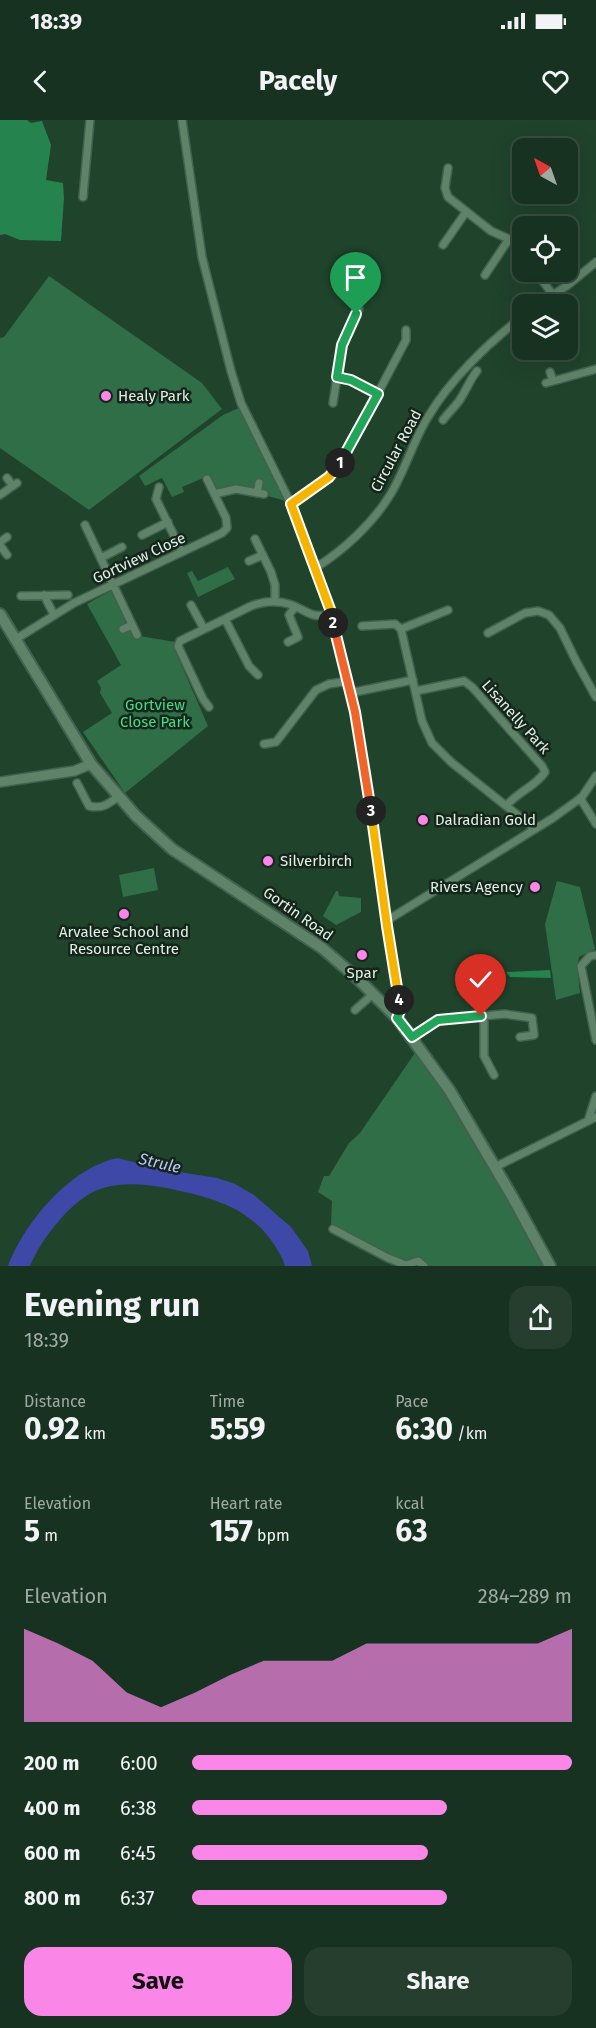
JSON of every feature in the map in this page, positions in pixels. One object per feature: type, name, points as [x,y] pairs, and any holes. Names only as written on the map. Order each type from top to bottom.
[{"type":"main road","name":"Gortin Road","points":[[0,614],[92,764],[136,816],[172,849],[304,935],[358,979],[397,1018],[450,1091],[550,1266]]},
{"type":"street","points":[[83,197],[90,120]]},
{"type":"street","points":[[182,120],[202,257],[231,371],[241,403],[291,504],[331,614],[348,681],[366,771],[386,921],[399,995],[400,1011],[397,1018]]},
{"type":"street","points":[[448,168],[445,182],[446,193],[452,201],[491,231],[512,242]]},
{"type":"street","points":[[443,240],[466,212]]},
{"type":"street","points":[[485,276],[509,239]]},
{"type":"street","points":[[554,294],[596,262]]},
{"type":"street","points":[[333,403],[342,345],[358,311],[348,309]]},
{"type":"street","name":"Circular Road","points":[[315,568],[340,550],[366,525],[390,496],[428,417],[451,386],[512,326]]},
{"type":"street","points":[[291,504],[329,477],[342,461],[406,340],[406,330]]},
{"type":"street","points":[[550,372],[549,382],[596,369]]},
{"type":"street","points":[[443,420],[463,394],[468,381],[477,372]]},
{"type":"street","points":[[337,377],[351,380],[378,394]]},
{"type":"street","points":[[451,386],[463,394]]},
{"type":"street","points":[[0,495],[15,484],[7,478]]},
{"type":"street","name":"Gortview Close","points":[[16,639],[74,603],[222,533],[227,528],[226,518],[207,479]]},
{"type":"street","points":[[214,494],[236,489],[260,494],[259,483]]},
{"type":"street","points":[[159,487],[156,499],[182,552]]},
{"type":"street","points":[[142,534],[168,522]]},
{"type":"street","points":[[85,525],[137,635]]},
{"type":"street","points":[[255,539],[275,585],[275,601]]},
{"type":"street","points":[[2,541],[7,555]]},
{"type":"street","points":[[101,558],[122,547]]},
{"type":"street","points":[[249,561],[262,555]]},
{"type":"street","points":[[44,595],[54,615]]},
{"type":"street","points":[[21,596],[68,595]]},
{"type":"street","points":[[209,707],[202,699],[178,646],[180,641],[251,606],[275,601],[295,607],[307,614],[320,616],[331,614]]},
{"type":"street","points":[[191,605],[204,629]]},
{"type":"street","points":[[288,642],[298,637],[289,615],[295,607]]},
{"type":"street","points":[[401,630],[448,610]]},
{"type":"street","points":[[488,633],[525,613],[538,611],[549,615],[560,628],[596,697]]},
{"type":"street","points":[[225,619],[249,666],[258,675]]},
{"type":"street","points":[[362,626],[394,624],[401,630],[422,721],[432,743],[451,762],[535,829]]},
{"type":"street","points":[[123,629],[132,625]]},
{"type":"street","points":[[350,693],[413,680]]},
{"type":"street","points":[[264,744],[276,742],[316,690],[330,684],[348,681]]},
{"type":"street","name":"Lisanelly Park","points":[[416,692],[464,681],[472,687],[542,766],[544,772],[541,778],[514,797],[507,806]]},
{"type":"street","points":[[0,782],[74,771],[92,764]]},
{"type":"street","points":[[386,921],[535,829],[580,798],[596,776]]},
{"type":"street","points":[[77,783],[89,806],[105,807],[119,796]]},
{"type":"street","points":[[580,798],[596,824]]},
{"type":"street","points":[[596,955],[590,956],[581,966],[596,1040]]},
{"type":"street","points":[[355,1010],[373,994]]},
{"type":"street","points":[[412,1037],[438,1020],[505,1014],[532,1018],[534,1035],[520,1037]]},
{"type":"street","points":[[484,1016],[484,1056],[494,1075]]},
{"type":"street","points":[[588,1121],[596,1096]]},
{"type":"street","points":[[495,1167],[596,1117]]},
{"type":"street","points":[[333,1229],[388,1258],[406,1265],[421,1264]]},
{"type":"green space","points":[[0,120],[27,120],[31,123],[42,121],[51,145],[46,180],[63,183],[61,241],[20,240],[5,234],[0,235]]},
{"type":"green space","name":"Healy Park","points":[[49,276],[202,383],[222,409],[89,510],[0,448],[0,338],[4,337]]},
{"type":"green space","points":[[241,407],[286,501],[268,496],[267,493],[261,491],[262,480],[257,480],[257,485],[253,489],[235,485],[217,489],[208,476],[182,487],[184,492],[172,497],[162,478],[145,486],[139,476],[223,415]]},
{"type":"green space","points":[[228,567],[235,579],[198,597],[187,573],[192,571],[198,581]]},
{"type":"green space","name":"Gortview Close Park","points":[[112,590],[127,621],[120,627],[122,633],[131,630],[134,635],[175,642],[174,648],[208,726],[125,793],[83,732],[112,713],[100,693],[101,688],[97,681],[121,665],[87,604]]},
{"type":"green space","points":[[154,868],[158,890],[123,897],[119,875]]},
{"type":"green space","points":[[557,881],[580,887],[595,949],[579,957],[577,966],[580,993],[556,1000],[545,924]]},
{"type":"green space","points":[[336,891],[339,896],[361,898],[361,912],[336,925],[323,916]]},
{"type":"green space","points":[[550,970],[551,978],[510,977],[506,972]]},
{"type":"green space","points":[[419,1047],[513,1198],[543,1266],[429,1266],[418,1259],[406,1263],[331,1224],[332,1201],[318,1192],[324,1176],[329,1176],[349,1143],[360,1133]]},
{"type":"shaded area","points":[[117,1158],[167,1170],[217,1178],[235,1184],[254,1195],[291,1227],[308,1251],[312,1266],[285,1266],[266,1234],[234,1208],[194,1194],[132,1184],[103,1188],[81,1200],[50,1232],[30,1266],[8,1266],[25,1232],[37,1215],[66,1185],[99,1164]]},
{"type":"place","name":"Healy Park","points":[[106,396]]},
{"type":"place","name":"Dalradian Gold","points":[[423,820]]},
{"type":"place","name":"Silverbirch","points":[[268,861]]},
{"type":"place","name":"Rivers Agency","points":[[535,887]]},
{"type":"place","name":"Arvalee School and Resource Centre","points":[[124,914]]},
{"type":"place","name":"Spar","points":[[362,955]]},
{"type":"route","points":[[356,314],[342,345],[337,377],[351,380],[378,394],[342,461],[329,477],[291,504],[330,609],[355,712],[366,771],[387,926],[399,995],[400,1011],[397,1018],[412,1037],[438,1020],[481,1016]]},
{"type":"water label","name":"Strule","points":[[160,1163]]}]
